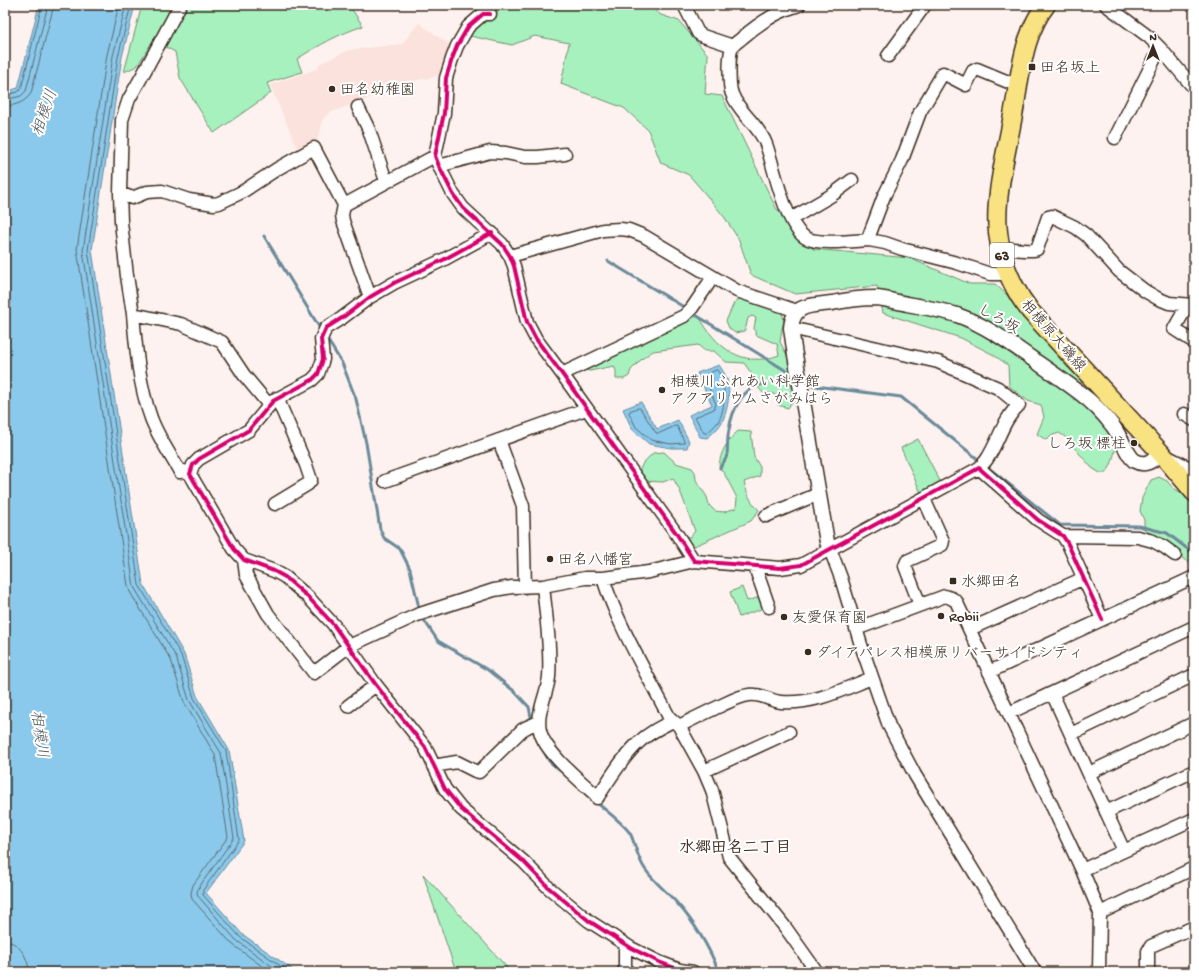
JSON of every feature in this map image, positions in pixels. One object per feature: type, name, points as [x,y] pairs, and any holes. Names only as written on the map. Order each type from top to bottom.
[{"type":"main road","name":"相模原大磯線","points":[[1046,5],[1036,22],[1028,41],[1018,86],[999,193],[997,224],[1000,248],[1008,274],[1017,292],[1031,312],[1161,453],[1194,492]]},
{"type":"street","points":[[180,5],[129,99],[124,110],[122,120],[120,193],[122,233],[138,364],[151,418],[162,440],[180,472],[184,471],[190,474],[234,549],[244,560],[274,571],[285,577],[308,597],[333,624],[376,685],[425,747],[445,789],[461,809],[524,862],[549,888],[583,917],[625,944],[673,970],[693,972]]},
{"type":"street","points":[[684,5],[698,33],[733,46]]},
{"type":"street","points":[[799,5],[788,8],[763,22],[733,46],[730,57],[730,88],[732,95],[766,143],[777,185],[794,226],[805,237],[812,240],[830,242],[869,240],[885,243],[902,250],[957,263],[990,274],[1008,274]]},
{"type":"street","points":[[888,56],[925,5]]},
{"type":"street","points":[[1106,5],[1141,31],[1191,80]]},
{"type":"street","points":[[490,14],[483,14],[468,28],[457,46],[452,58],[446,78],[444,113],[437,161],[453,194],[463,208],[492,233],[510,256],[514,266],[527,322],[536,339],[676,533],[694,561]]},
{"type":"street","points":[[1115,138],[1160,48]]},
{"type":"street","points":[[869,240],[875,218],[902,160],[920,112],[943,73],[966,85],[974,71],[977,69],[1018,86]]},
{"type":"street","points":[[358,107],[369,130],[386,181]]},
{"type":"street","points":[[120,193],[132,198],[147,192],[162,191],[189,200],[214,204],[219,203],[242,192],[277,169],[314,148],[344,205],[342,215],[343,221],[370,297]]},
{"type":"street","points":[[344,205],[386,181],[437,161],[490,152],[506,153],[525,157],[565,154]]},
{"type":"street","points":[[791,219],[832,195],[852,180]]},
{"type":"street","points":[[1000,248],[1034,252],[1037,249],[1048,217],[1052,216],[1075,227],[1086,235],[1119,271],[1145,291],[1169,303],[1192,305]]},
{"type":"street","points":[[510,256],[603,230],[629,230],[644,236],[737,291],[797,311],[791,328],[827,542],[841,578],[856,629],[889,726],[915,775],[1034,972]]},
{"type":"street","points":[[190,474],[193,465],[199,459],[249,430],[273,402],[312,380],[318,374],[323,359],[323,334],[342,318],[370,297],[394,283],[443,260],[492,233]]},
{"type":"street","points":[[562,374],[688,312],[713,276]]},
{"type":"street","name":"しろ坂","points":[[797,311],[803,307],[876,298],[931,308],[956,315],[991,331],[1015,346],[1081,394],[1112,425],[1123,442],[1129,456],[1134,461],[1143,463],[1150,462],[1161,453]]},
{"type":"street","points":[[1192,305],[1174,329],[1194,342]]},
{"type":"street","points":[[133,314],[181,324],[222,342],[244,375],[273,402],[306,465],[311,480],[308,484],[275,504]]},
{"type":"street","points":[[244,560],[246,575],[268,614],[314,673],[349,646],[422,613],[494,590],[525,586],[543,586],[585,578],[603,578],[649,572],[694,561],[780,568],[801,565],[979,468],[987,459],[1001,430],[1019,405],[998,388],[938,362],[791,328]]},
{"type":"street","points":[[385,481],[586,409]]},
{"type":"street","points":[[499,440],[523,506],[525,586]]},
{"type":"street","points":[[1161,453],[1188,467],[1194,473]]},
{"type":"street","points":[[979,468],[1038,520],[1063,536],[1102,619]]},
{"type":"street","points":[[766,516],[818,494]]},
{"type":"street","points":[[920,605],[905,566],[907,561],[942,545],[943,541],[924,499]]},
{"type":"street","points":[[1063,536],[1138,537],[1153,541],[1164,547],[1175,556]]},
{"type":"street","points":[[755,567],[769,607]]},
{"type":"street","points":[[989,672],[1194,577]]},
{"type":"street","points":[[603,578],[623,627],[669,717],[676,723],[704,771],[712,790],[729,857],[785,927],[817,972]]},
{"type":"street","points":[[970,629],[1084,578]]},
{"type":"street","points":[[433,766],[457,762],[479,772],[510,741],[534,724],[547,691],[549,676],[543,586]]},
{"type":"street","points":[[856,629],[945,596],[956,601],[1082,870],[1100,913],[1100,972]]},
{"type":"street","points":[[1009,714],[1194,627]]},
{"type":"street","points":[[1071,734],[1194,675]]},
{"type":"street","points":[[534,724],[558,759],[598,797],[625,756],[639,742],[653,732],[737,698],[749,695],[762,696],[780,702],[812,700],[830,695],[872,678]]},
{"type":"street","points":[[348,706],[376,685]]},
{"type":"street","points":[[1052,693],[1124,851]]},
{"type":"street","points":[[1089,773],[1194,723]]},
{"type":"street","points":[[704,771],[789,732]]},
{"type":"street","points":[[1106,812],[1194,771]]},
{"type":"street","points":[[1082,870],[1194,818]]},
{"type":"street","points":[[1100,913],[1194,868]]},
{"type":"street","points":[[1148,972],[1148,951],[1151,946],[1194,927]]},
{"type":"street","points":[[625,944],[625,972]]},
{"type":"shaded area","name":"田名幼稚園","points":[[419,23],[453,47],[444,74],[427,79],[421,79],[329,113],[322,120],[317,141],[299,152],[270,85],[319,68],[319,64],[349,50],[402,44]]},
{"type":"green space","points":[[142,5],[176,5],[137,66],[124,72]]},
{"type":"green space","points":[[183,5],[349,5],[363,26],[329,40],[297,59],[302,72],[267,83],[271,93],[214,133],[180,78],[175,52],[164,46]]},
{"type":"green space","points":[[483,5],[647,5],[661,15],[679,21],[708,55],[705,94],[722,96],[776,208],[813,249],[909,258],[970,284],[995,284],[1007,295],[1014,306],[1067,367],[1082,381],[1080,385],[993,324],[988,324],[1052,376],[1102,422],[1117,446],[1109,469],[1106,473],[1100,473],[1092,468],[1064,436],[1059,433],[1046,440],[1037,434],[1044,417],[1041,405],[1028,401],[1009,386],[1008,365],[992,354],[961,338],[883,313],[877,286],[795,294],[751,275],[739,240],[725,218],[689,175],[661,163],[648,130],[624,108],[561,84],[569,43],[535,36],[512,45],[470,36]]},
{"type":"green space","points":[[741,297],[781,308],[784,321],[780,342],[787,355],[791,383],[792,402],[788,408],[778,405],[774,394],[763,393],[757,386],[756,380],[744,363],[726,362],[714,351],[705,351],[698,345],[653,351],[643,358],[631,370],[629,376],[624,379],[616,379],[616,371],[614,366],[590,371],[584,370],[694,317],[699,316],[713,337],[722,346],[742,357],[766,359],[779,355],[777,344],[756,335],[754,328],[756,318],[752,316],[748,318],[745,331],[735,333],[729,328],[726,321],[734,303]]},
{"type":"green space","points":[[738,431],[751,432],[754,457],[760,467],[760,476],[744,482],[749,497],[759,510],[751,521],[692,547],[687,540],[695,531],[680,491],[673,478],[663,482],[644,481],[638,473],[643,463],[653,453],[664,452],[676,463],[692,468],[695,472],[696,480],[707,497],[709,505],[715,511],[724,512],[736,508],[737,498],[724,473],[719,467],[721,456],[725,447]]},
{"type":"green space","points":[[918,439],[941,483],[921,493],[901,448]]},
{"type":"green space","points":[[1159,477],[1167,481],[1173,488],[1182,493],[1194,507],[1194,567],[1144,529],[1144,520],[1140,511],[1142,498],[1151,480]]},
{"type":"green space","points":[[742,587],[747,601],[760,597],[764,608],[739,617],[730,592]]},
{"type":"green space","points":[[423,874],[511,972],[456,972]]},
{"type":"water","name":"相模川","points":[[39,5],[135,5],[122,57],[92,250],[143,584],[184,654],[197,696],[229,750],[244,841],[206,893],[242,934],[296,972],[15,972],[5,952],[5,92],[18,88]]},
{"type":"water","points":[[719,365],[727,379],[728,384],[729,395],[726,412],[722,422],[715,431],[707,438],[700,437],[689,415],[712,405],[697,373]]},
{"type":"water","points":[[641,402],[657,429],[678,420],[689,441],[687,448],[671,448],[649,444],[632,429],[623,409]]},
{"type":"waterway","points":[[264,236],[321,330]]},
{"type":"waterway","points":[[608,261],[687,309]]},
{"type":"waterway","points":[[691,312],[788,372]]},
{"type":"waterway","points":[[325,336],[342,363],[356,399],[366,443],[380,529],[384,538],[400,549],[410,569],[420,612]]},
{"type":"waterway","points":[[720,468],[727,455],[728,433],[736,407],[740,400],[751,389],[758,385],[766,384]]},
{"type":"waterway","points":[[808,385],[901,397],[980,461]]},
{"type":"waterway","points":[[985,465],[1060,525],[1139,526],[1167,533],[1194,554]]},
{"type":"waterway","points":[[422,617],[438,641],[488,670],[514,691],[529,707],[532,722]]},
{"type":"waterway","points":[[540,744],[549,761],[568,777]]},
{"type":"waterway","points":[[596,802],[629,831],[645,869],[676,902],[695,926],[711,953],[719,972]]},
{"type":"cycle path","points":[[490,14],[483,14],[468,27],[457,46],[446,78],[444,113],[435,156],[453,194],[463,208],[502,244],[510,256],[514,266],[527,322],[536,339],[676,533],[694,561],[780,568],[801,565],[979,468],[1038,520],[1063,536],[1102,619]]},
{"type":"cycle path","points":[[492,233],[443,260],[394,283],[370,297],[326,328],[321,339],[323,359],[318,374],[312,380],[273,401],[249,430],[199,459],[193,465],[190,474],[234,549],[244,560],[274,571],[285,577],[308,597],[333,624],[376,685],[425,747],[445,789],[461,809],[524,862],[549,888],[589,921],[631,948],[659,962],[680,970],[693,972]]},
{"type":"place","name":"田名坂上","points":[[1032,67]]},
{"type":"place","name":"田名幼稚園","points":[[332,89]]},
{"type":"place","name":"相模川ふれあい科学館 アクアリウムさがみはら","points":[[662,390]]},
{"type":"place","name":"しろ坂 標柱","points":[[1134,443]]},
{"type":"place","name":"田名八幡宮","points":[[550,559]]},
{"type":"place","name":"水郷田名","points":[[953,581]]},
{"type":"place","name":"Robii","points":[[941,616]]},
{"type":"place","name":"友愛保育園","points":[[784,617]]},
{"type":"place","name":"ダイアパレス相模原リバーサイドシティ","points":[[808,652]]},
{"type":"district","name":"水郷田名二丁目","points":[[735,846]]}]
